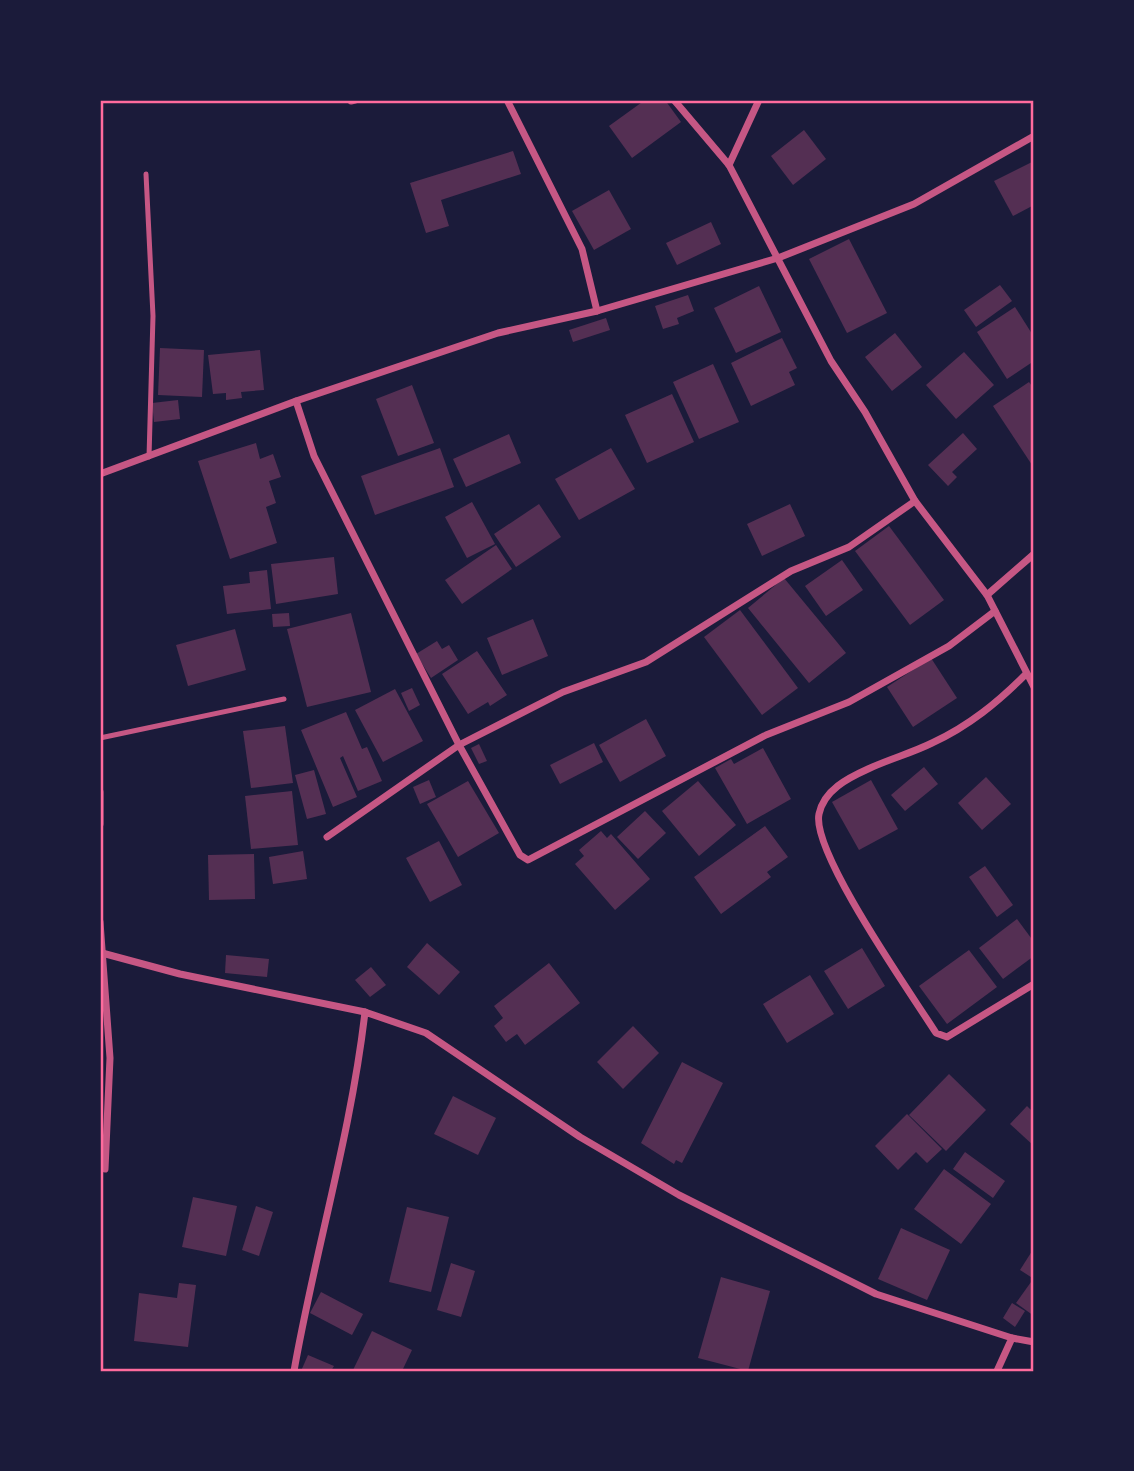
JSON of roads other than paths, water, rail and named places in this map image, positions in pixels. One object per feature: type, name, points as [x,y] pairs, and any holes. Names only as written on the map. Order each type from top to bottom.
[{"type":"street","points":[[507,100],[582,249],[597,311]]},
{"type":"street","points":[[674,100],[729,165],[806,317],[915,501],[987,595],[1034,687]]},
{"type":"street","points":[[729,165],[759,100]]},
{"type":"street","points":[[100,474],[296,401],[498,333],[597,311],[778,258],[914,204],[1034,136]]},
{"type":"street","points":[[296,401],[314,456],[459,746],[520,855],[527,860],[766,735],[849,702],[948,646],[995,611]]},
{"type":"street","points":[[327,836],[459,746],[563,692],[646,662],[791,571],[849,547],[915,501]]},
{"type":"street","points":[[987,595],[1034,554]]},
{"type":"street","points":[[1026,674],[995,706],[933,743],[867,769],[831,790],[819,813],[819,832],[842,882],[936,1033],[947,1037],[1034,984]]},
{"type":"street","points":[[100,792],[100,824]]},
{"type":"street","points":[[100,922],[110,1058],[105,1169]]},
{"type":"street","points":[[102,953],[180,974],[365,1012],[426,1033],[580,1137],[680,1195],[876,1294],[1012,1338],[1034,1342]]},
{"type":"street","points":[[294,1371],[309,1285],[331,1208],[359,1068],[365,1012]]},
{"type":"street","points":[[997,1371],[1012,1338]]},
{"type":"lane","points":[[146,174],[153,316],[149,457]]},
{"type":"lane","points":[[100,738],[284,699]]}]
